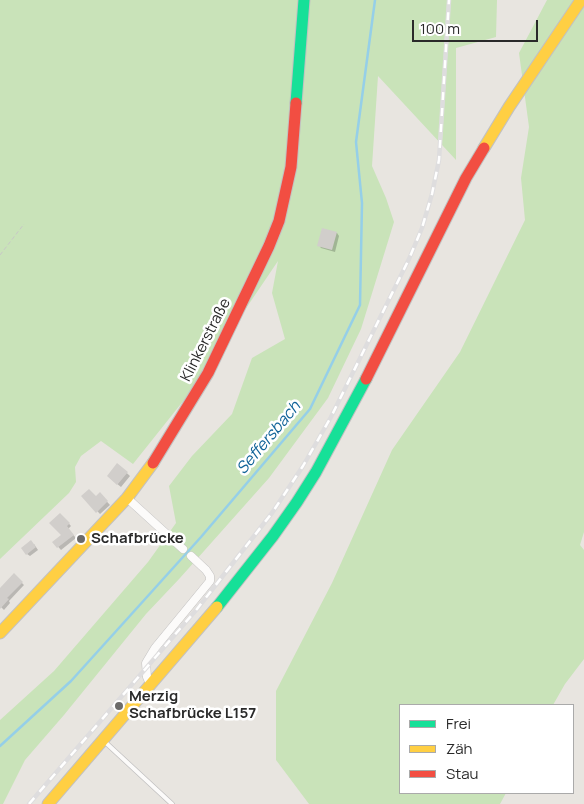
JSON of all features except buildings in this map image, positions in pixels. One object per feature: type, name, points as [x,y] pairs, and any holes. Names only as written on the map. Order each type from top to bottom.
[{"type":"main road","name":"Klinkerstraße","points":[[0,633],[127,498],[156,459],[208,373],[269,246],[279,221],[291,167],[304,0]]},
{"type":"main road","points":[[48,804],[251,565],[302,494],[350,410],[466,178],[509,107],[581,0]]},
{"type":"street","points":[[127,498],[183,549]]},
{"type":"street","points":[[150,684],[147,677],[146,663],[155,648],[210,581],[210,576],[206,570],[191,556]]},
{"type":"lane","points":[[103,740],[172,804]]},
{"type":"path","points":[[0,255],[24,224]]},
{"type":"green space","points":[[0,0],[497,0],[496,37],[456,48],[456,160],[378,76],[372,166],[394,222],[361,329],[328,398],[269,478],[146,614],[25,760],[3,804],[0,804],[0,720],[54,671],[148,562],[176,523],[169,486],[192,456],[232,414],[252,358],[285,339],[272,293],[278,261],[184,400],[133,464],[101,441],[81,456],[75,467],[76,482],[69,493],[0,559]]},
{"type":"green space","points":[[547,0],[584,0],[584,532],[580,545],[584,550],[584,659],[565,684],[554,704],[399,704],[399,794],[505,794],[500,804],[309,804],[276,760],[276,691],[332,583],[392,450],[460,352],[525,220],[521,178],[529,127],[519,53]]},
{"type":"waterway","name":"Seffersbach","points":[[0,746],[71,681],[201,537],[310,409],[360,305],[362,203],[356,142],[375,0]]},
{"type":"railway","points":[[29,804],[197,609],[272,513],[303,466],[331,417],[409,259],[422,228],[432,194],[439,160],[449,0]]},
{"type":"traffic: fast","points":[[296,103],[304,0]]},
{"type":"traffic: fast","points":[[217,607],[273,536],[297,502],[316,472],[366,379]]},
{"type":"traffic: slow","points":[[484,148],[509,107],[581,0]]},
{"type":"traffic: slow","points":[[0,633],[127,498],[153,463]]},
{"type":"traffic: slow","points":[[48,804],[217,607]]},
{"type":"traffic: jam","points":[[153,463],[208,373],[269,246],[279,221],[291,167],[296,103]]},
{"type":"traffic: jam","points":[[366,379],[466,178],[484,148]]},
{"type":"place","name":"Schafbrücke","points":[[81,539]]},
{"type":"place","name":"Merzig Schafbrücke L157","points":[[119,706]]}]
